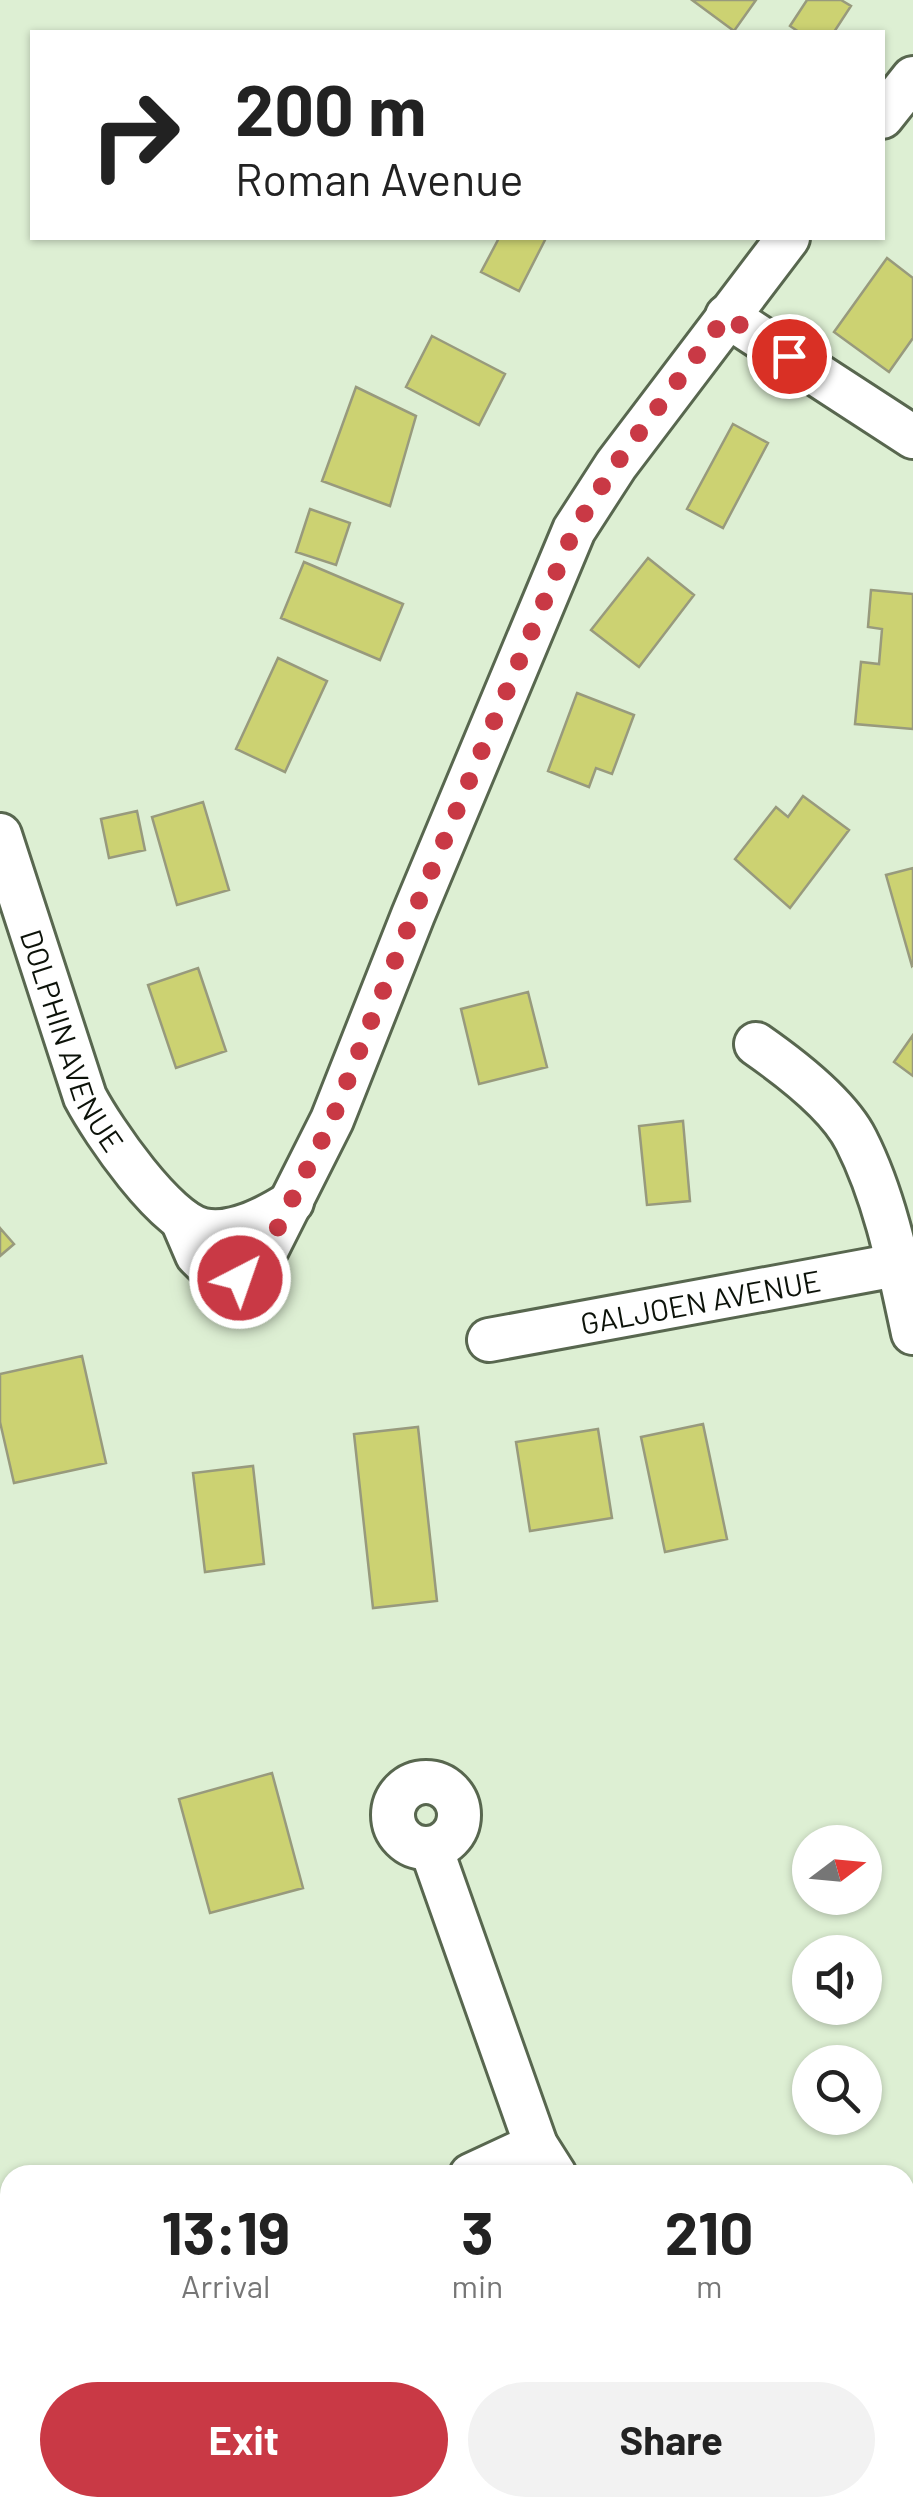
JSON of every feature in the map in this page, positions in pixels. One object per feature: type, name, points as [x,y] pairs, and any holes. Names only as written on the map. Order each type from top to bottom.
[{"type":"street","points":[[885,113],[913,78]]},
{"type":"street","name":"DOLPHIN AVENUE","points":[[0,835],[85,1097],[102,1130],[182,1220],[196,1255],[209,1270],[218,1277],[240,1278],[260,1263],[332,1120],[574,530],[616,464],[786,240]]},
{"type":"street","points":[[726,316],[913,438]]},
{"type":"street","points":[[756,1044],[803,1077],[855,1137],[906,1263],[913,1332]]},
{"type":"street","name":"GALJOEN AVENUE","points":[[490,1340],[906,1263]]},
{"type":"street","points":[[431,1848],[546,2160],[521,2165]]},
{"type":"building","points":[[692,0],[756,0],[733,30]]},
{"type":"building","points":[[807,0],[841,0],[851,6],[835,30],[796,30],[790,26]]},
{"type":"building","points":[[498,240],[545,240],[519,291],[481,272]]},
{"type":"building","points":[[887,258],[913,278],[913,338],[889,372],[834,332]]},
{"type":"building","points":[[432,336],[505,374],[479,425],[406,387]]},
{"type":"building","points":[[356,387],[416,416],[390,506],[322,481]]},
{"type":"building","points":[[733,424],[768,443],[723,528],[687,509]]},
{"type":"building","points":[[310,509],[350,523],[336,565],[296,552]]},
{"type":"building","points":[[648,558],[694,595],[639,667],[591,630]]},
{"type":"building","points":[[304,562],[403,604],[380,660],[281,618]]},
{"type":"building","points":[[871,590],[913,594],[913,729],[855,724],[861,662],[879,664],[882,629],[868,627]]},
{"type":"building","points":[[278,658],[327,681],[285,772],[236,749]]},
{"type":"building","points":[[577,693],[634,715],[612,774],[596,768],[589,787],[548,771]]},
{"type":"building","points":[[803,796],[849,830],[790,908],[735,859],[776,807],[788,817]]},
{"type":"building","points":[[203,802],[229,890],[177,905],[152,817]]},
{"type":"building","points":[[137,811],[145,850],[109,858],[101,819]]},
{"type":"building","points":[[913,868],[913,965],[912,966],[886,875]]},
{"type":"building","points":[[198,968],[226,1051],[176,1068],[148,985]]},
{"type":"building","points":[[528,992],[547,1067],[479,1084],[461,1009]]},
{"type":"building","points":[[913,1035],[913,1076],[894,1062]]},
{"type":"building","points":[[683,1121],[690,1201],[647,1205],[639,1126]]},
{"type":"building","points":[[0,1228],[14,1244],[0,1256]]},
{"type":"building","points":[[82,1356],[106,1463],[14,1483],[0,1422],[0,1374]]},
{"type":"building","points":[[703,1424],[727,1539],[665,1552],[641,1437]]},
{"type":"building","points":[[418,1427],[437,1601],[373,1608],[354,1434]]},
{"type":"building","points":[[598,1429],[612,1518],[530,1531],[516,1442]]},
{"type":"building","points":[[253,1466],[264,1564],[205,1572],[193,1473]]},
{"type":"building","points":[[272,1773],[303,1888],[210,1913],[179,1799]]},
{"type":"route","points":[[240,1278],[260,1263],[332,1120],[559,565],[593,498],[726,316],[789,356]]}]
